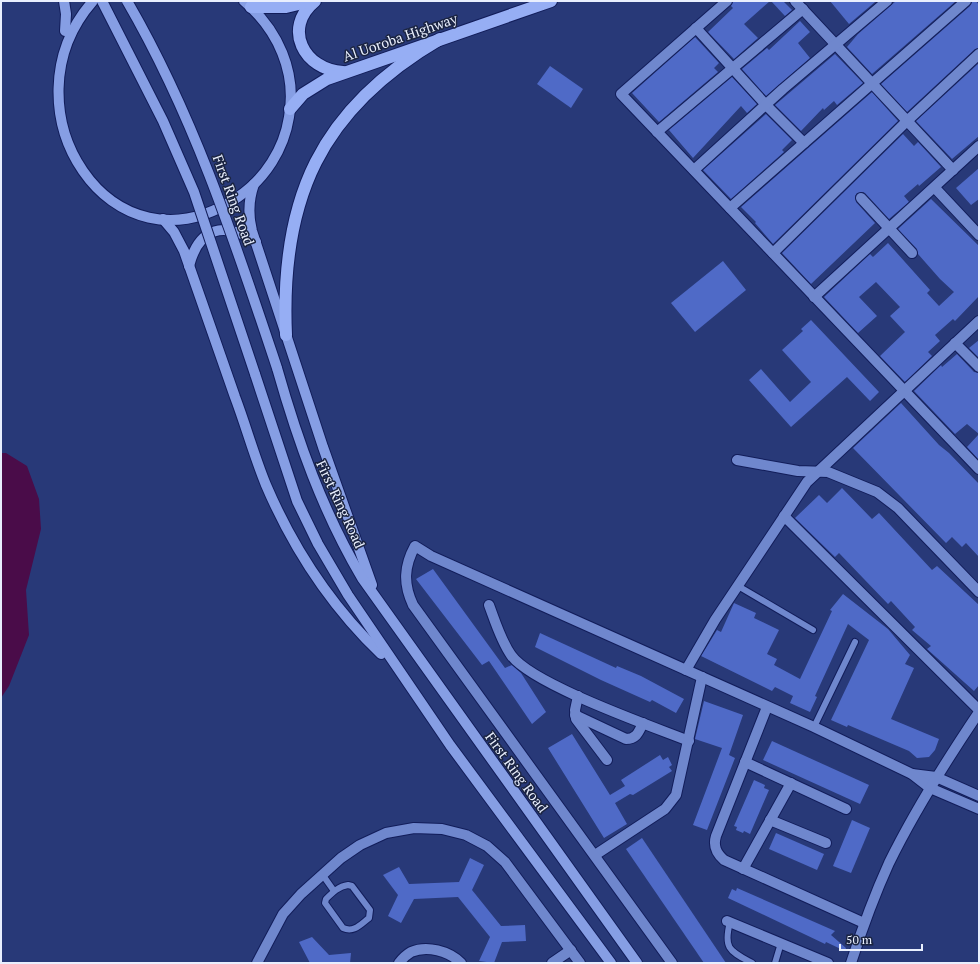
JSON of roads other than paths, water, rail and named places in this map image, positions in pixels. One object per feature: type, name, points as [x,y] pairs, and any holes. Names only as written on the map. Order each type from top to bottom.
[{"type":"highway","points":[[248,4],[286,7],[311,1]]},
{"type":"highway","points":[[315,1],[305,13],[300,23],[299,35],[302,46],[314,64],[331,71],[345,72]]},
{"type":"highway","name":"Al Uoroba Highway","points":[[290,109],[311,88],[345,72],[551,1]]},
{"type":"highway","points":[[286,335],[286,276],[293,226],[305,185],[320,154],[345,117],[370,90],[409,58],[440,39]]},
{"type":"main road","points":[[64,1],[66,14],[65,32]]},
{"type":"main road","points":[[55,51],[73,20],[93,1]]},
{"type":"main road","points":[[102,1],[163,121],[194,192],[289,480],[307,522],[348,595],[395,667],[450,745],[610,963]]},
{"type":"main road","name":"First Ring Road","points":[[127,1],[164,71],[208,171],[232,234],[277,368],[297,437],[325,509],[349,556],[377,600],[637,963]]},
{"type":"main road","points":[[71,171],[86,187],[109,204],[135,214],[163,219],[192,217],[219,208],[231,202],[254,184],[272,162],[279,150],[286,130],[290,109],[290,81],[283,53],[270,28],[248,4]]},
{"type":"main road","points":[[254,184],[249,203],[249,212],[256,242],[286,335],[377,600]]},
{"type":"main road","points":[[163,219],[178,239],[189,266],[256,457],[266,484],[286,528],[304,558],[334,602],[363,636],[395,667]]},
{"type":"main road","points":[[189,266],[192,254],[199,242],[215,231],[235,230],[256,242]]},
{"type":"street","points":[[727,1],[621,94],[979,469]]},
{"type":"street","points":[[795,1],[953,170]]},
{"type":"street","points":[[694,170],[835,44],[887,1]]},
{"type":"street","points":[[730,208],[966,1]]},
{"type":"street","points":[[657,132],[803,9]]},
{"type":"street","points":[[696,28],[734,68],[766,105],[804,143]]},
{"type":"street","points":[[773,253],[907,121],[979,54]]},
{"type":"street","points":[[814,297],[888,228],[935,188],[979,146]]},
{"type":"street","points":[[935,188],[979,236]]},
{"type":"street","points":[[861,198],[912,253]]},
{"type":"street","points":[[686,670],[715,620],[800,492],[816,472],[979,321]]},
{"type":"street","points":[[955,343],[979,367]]},
{"type":"street","points":[[737,460],[798,471],[828,472],[840,476],[888,499],[979,592]]},
{"type":"street","points":[[784,516],[979,711],[936,776],[889,864],[864,923],[851,963]]},
{"type":"street","points":[[672,963],[412,605],[406,582],[409,558],[415,546],[431,556],[814,727],[912,774],[930,788],[979,809]]},
{"type":"street","points":[[489,604],[508,650],[519,664],[530,672],[578,696],[689,741]]},
{"type":"street","points":[[595,855],[672,803],[679,788],[702,677]]},
{"type":"street","points":[[578,696],[575,715],[578,723],[607,760]]},
{"type":"street","points":[[767,707],[715,841],[715,847],[720,857],[743,869],[864,923]]},
{"type":"street","points":[[575,715],[626,739],[634,738],[637,735],[642,723]]},
{"type":"street","points":[[745,762],[846,809]]},
{"type":"street","points":[[912,774],[936,776],[979,796]]},
{"type":"street","points":[[743,869],[791,783]]},
{"type":"street","points":[[770,820],[826,843]]},
{"type":"street","points":[[257,963],[283,914],[301,894],[340,858],[360,845],[386,833],[414,828],[442,829],[466,835],[487,846],[505,862],[580,963]]},
{"type":"street","points":[[728,922],[828,963]]},
{"type":"street","points":[[399,963],[409,953],[419,949],[439,950],[454,956],[461,963]]},
{"type":"street","points":[[552,963],[571,950]]},
{"type":"lane","points":[[738,586],[812,630]]},
{"type":"lane","points":[[814,727],[855,642]]},
{"type":"lane","points":[[322,874],[334,891]]},
{"type":"lane","points":[[342,886],[352,886],[370,910],[369,918],[354,929],[348,930],[344,928],[325,903],[326,899],[334,891],[342,886]]},
{"type":"lane","points":[[728,922],[726,940],[729,947],[734,953],[752,963]]},
{"type":"lane","points":[[775,963],[781,943]]}]
